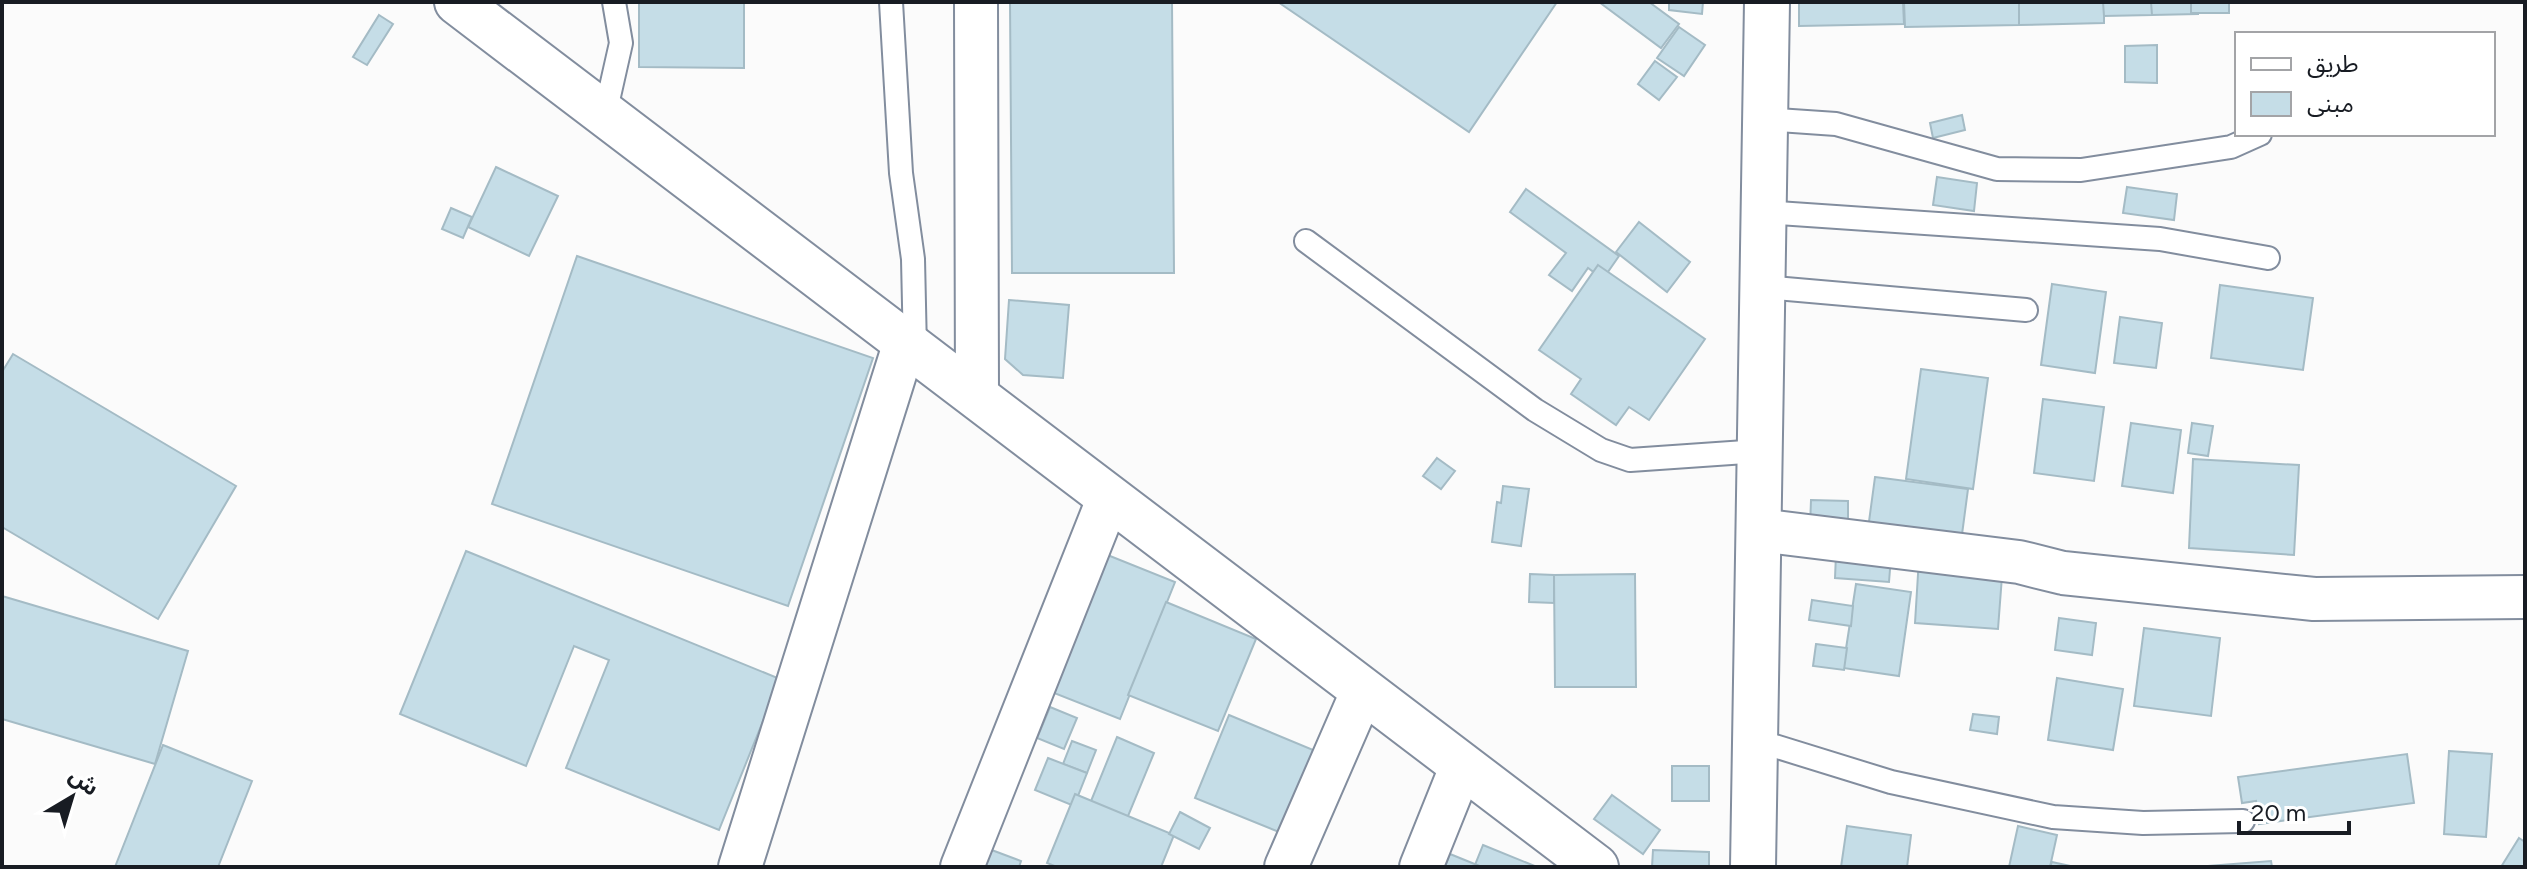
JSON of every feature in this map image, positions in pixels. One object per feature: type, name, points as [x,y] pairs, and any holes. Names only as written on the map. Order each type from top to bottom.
[{"type":"street","points":[[457,2],[1596,867]]},
{"type":"street","points":[[976,2],[977,396]]},
{"type":"street","points":[[1753,867],[1767,2]]},
{"type":"street","points":[[740,867],[910,346]]},
{"type":"street","points":[[962,867],[1109,497]]},
{"type":"street","points":[[1758,530],[2019,562],[2063,573],[2314,599],[2525,597]]},
{"type":"street","points":[[1286,867],[1363,690]]},
{"type":"street","points":[[1421,867],[1462,765]]},
{"type":"lane","points":[[605,114],[621,43],[614,2]]},
{"type":"lane","points":[[891,2],[901,173],[913,259],[910,346]]},
{"type":"lane","points":[[1765,119],[1836,124],[1997,169],[2081,170],[2231,147],[2256,136]]},
{"type":"lane","points":[[1764,212],[2160,239],[2268,258]]},
{"type":"lane","points":[[1306,241],[1535,410],[1601,450],[1630,460],[1760,451]]},
{"type":"lane","points":[[1763,287],[2026,310]]},
{"type":"lane","points":[[1755,740],[1891,782],[2053,817],[2143,823],[2243,821]]},
{"type":"building","points":[[639,2],[744,2],[744,68],[639,67]]},
{"type":"building","points":[[1010,2],[1172,2],[1174,273],[1012,273]]},
{"type":"building","points":[[1278,2],[1557,2],[1469,132]]},
{"type":"building","points":[[1599,2],[1649,2],[1679,24],[1661,48]]},
{"type":"building","points":[[1669,2],[1703,2],[1702,14],[1669,10]]},
{"type":"building","points":[[1799,2],[1903,2],[1904,24],[1799,26]]},
{"type":"building","points":[[1904,2],[2019,2],[2019,25],[1905,27]]},
{"type":"building","points":[[2019,2],[2104,2],[2104,23],[2019,25]]},
{"type":"building","points":[[2103,2],[2152,2],[2152,15],[2104,16]]},
{"type":"building","points":[[2151,2],[2198,2],[2198,14],[2152,15]]},
{"type":"building","points":[[2191,2],[2229,2],[2229,13],[2191,13]]},
{"type":"building","points":[[379,15],[393,24],[367,65],[353,57]]},
{"type":"building","points":[[1679,27],[1705,45],[1684,76],[1657,58]]},
{"type":"building","points":[[2157,45],[2157,83],[2125,82],[2125,46]]},
{"type":"building","points":[[1655,61],[1677,77],[1659,100],[1638,84]]},
{"type":"building","points":[[1962,115],[1965,130],[1933,138],[1930,123]]},
{"type":"building","points":[[496,167],[558,196],[529,256],[468,227]]},
{"type":"building","points":[[1937,177],[1977,183],[1974,211],[1933,205]]},
{"type":"building","points":[[2127,187],[2177,194],[2174,220],[2123,213]]},
{"type":"building","points":[[1526,189],[1619,256],[1603,279],[1588,268],[1572,291],[1549,275],[1566,253],[1510,212]]},
{"type":"building","points":[[451,208],[472,217],[463,238],[442,229]]},
{"type":"building","points":[[1639,222],[1690,262],[1667,292],[1616,252]]},
{"type":"building","points":[[577,256],[873,358],[788,606],[492,504]]},
{"type":"building","points":[[1598,265],[1705,339],[1649,420],[1629,407],[1616,425],[1571,394],[1581,379],[1539,350]]},
{"type":"building","points":[[2052,284],[2106,292],[2095,373],[2041,365]]},
{"type":"building","points":[[2220,285],[2313,298],[2303,370],[2211,358]]},
{"type":"building","points":[[1009,300],[1069,305],[1063,378],[1023,375],[1005,359]]},
{"type":"building","points":[[2120,317],[2162,323],[2156,368],[2114,363]]},
{"type":"building","points":[[13,354],[236,486],[158,619],[2,527],[2,372]]},
{"type":"building","points":[[1921,369],[1988,378],[1973,489],[1906,479]]},
{"type":"building","points":[[2043,399],[2104,407],[2094,481],[2034,473]]},
{"type":"building","points":[[2131,423],[2181,430],[2173,493],[2122,486]]},
{"type":"building","points":[[2192,423],[2213,426],[2208,456],[2188,453]]},
{"type":"building","points":[[1437,458],[1455,471],[1441,489],[1423,476]]},
{"type":"building","points":[[2193,459],[2299,465],[2294,555],[2189,548]]},
{"type":"building","points":[[1875,477],[1968,489],[1961,542],[1868,529]]},
{"type":"building","points":[[1503,486],[1529,489],[1521,546],[1492,542],[1497,502],[1501,503]]},
{"type":"building","points":[[1811,500],[1848,501],[1848,528],[1810,527]]},
{"type":"building","points":[[466,551],[780,679],[719,830],[566,768],[609,660],[574,646],[526,766],[400,714]]},
{"type":"building","points":[[1105,554],[1175,582],[1120,719],[1049,691]]},
{"type":"building","points":[[1836,554],[1891,557],[1889,582],[1835,578]]},
{"type":"building","points":[[1919,558],[2003,563],[1998,629],[1915,623]]},
{"type":"building","points":[[1530,574],[1554,575],[1554,603],[1529,602]]},
{"type":"building","points":[[1635,574],[1636,687],[1555,687],[1554,575]]},
{"type":"building","points":[[1856,584],[1911,592],[1899,676],[1843,668]]},
{"type":"building","points":[[2,596],[188,651],[155,764],[2,719]]},
{"type":"building","points":[[1812,600],[1853,606],[1851,626],[1809,620]]},
{"type":"building","points":[[1166,602],[1256,639],[1218,731],[1128,695]]},
{"type":"building","points":[[2059,618],[2096,623],[2092,655],[2055,650]]},
{"type":"building","points":[[2144,628],[2220,638],[2211,716],[2134,706]]},
{"type":"building","points":[[1816,644],[1847,648],[1844,670],[1813,666]]},
{"type":"building","points":[[2057,678],[2123,689],[2113,750],[2048,740]]},
{"type":"building","points":[[1050,707],[1077,718],[1064,749],[1037,738]]},
{"type":"building","points":[[1973,714],[1999,717],[1997,734],[1970,730]]},
{"type":"building","points":[[1229,715],[1318,752],[1284,834],[1195,798]]},
{"type":"building","points":[[1117,737],[1154,753],[1126,821],[1089,806]]},
{"type":"building","points":[[1072,741],[1096,750],[1087,773],[1063,764]]},
{"type":"building","points":[[163,745],[252,781],[218,867],[115,867]]},
{"type":"building","points":[[2449,751],[2492,754],[2486,837],[2444,834]]},
{"type":"building","points":[[2407,754],[2414,803],[2259,824],[2256,801],[2242,803],[2238,777]]},
{"type":"building","points":[[1048,758],[1087,773],[1074,806],[1035,790]]},
{"type":"building","points":[[1672,766],[1709,766],[1709,801],[1672,801]]},
{"type":"building","points":[[1075,794],[1174,835],[1161,867],[1057,867],[1047,863]]},
{"type":"building","points":[[1612,795],[1660,830],[1643,854],[1594,819]]},
{"type":"building","points":[[1180,812],[1210,828],[1199,849],[1169,834]]},
{"type":"building","points":[[1847,826],[1911,835],[1907,867],[1841,867]]},
{"type":"building","points":[[2018,826],[2057,835],[2050,867],[2009,867]]},
{"type":"building","points":[[2519,838],[2525,842],[2525,867],[2501,867]]},
{"type":"building","points":[[1483,845],[1537,867],[1475,865]]},
{"type":"building","points":[[989,849],[1021,861],[1019,867],[982,867]]},
{"type":"building","points":[[1653,850],[1709,852],[1709,867],[1652,867]]},
{"type":"building","points":[[1450,854],[1482,867],[1445,867]]},
{"type":"building","points":[[2271,861],[2272,867],[2195,867]]},
{"type":"building","points":[[2052,862],[2075,867],[2050,867]]}]
